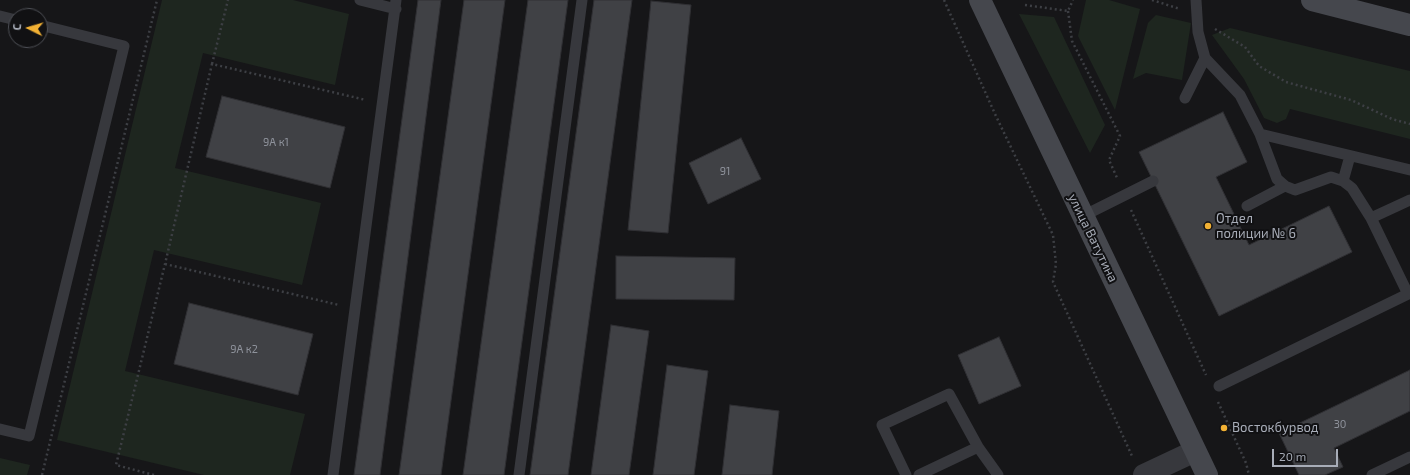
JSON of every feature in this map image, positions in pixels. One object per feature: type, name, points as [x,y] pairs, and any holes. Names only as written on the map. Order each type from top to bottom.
[{"type":"main road","points":[[1312,0],[1410,25]]},
{"type":"main road","name":"улица Ватутина","points":[[982,2],[1207,475]]},
{"type":"street","points":[[1139,468],[1195,451]]},
{"type":"lane","points":[[333,475],[396,4],[360,0]]},
{"type":"lane","points":[[519,475],[582,0]]},
{"type":"lane","points":[[1196,0],[1198,32],[1205,58],[1240,95],[1260,134],[1277,178],[1285,186],[1295,190],[1331,177],[1344,181],[1352,188],[1370,218],[1408,294],[1220,386]]},
{"type":"lane","points":[[0,429],[29,436],[124,46],[48,27]]},
{"type":"lane","points":[[1185,98],[1205,58]]},
{"type":"lane","points":[[1260,134],[1410,170]]},
{"type":"lane","points":[[1344,181],[1350,156]]},
{"type":"lane","points":[[1083,216],[1153,180]]},
{"type":"lane","points":[[1247,206],[1285,186]]},
{"type":"lane","points":[[1370,218],[1410,200]]},
{"type":"lane","points":[[906,475],[882,425],[949,394],[978,447],[998,475]]},
{"type":"lane","points":[[919,475],[978,447]]},
{"type":"lane","points":[[1372,475],[1410,457]]},
{"type":"path","points":[[42,475],[157,0]]},
{"type":"path","points":[[154,475],[116,465],[228,0]]},
{"type":"path","points":[[944,0],[995,114],[1053,236],[1056,264],[1053,282],[1139,468]]},
{"type":"path","points":[[1073,0],[1068,11],[1072,41],[1120,136],[1109,160],[1206,376]]},
{"type":"path","points":[[1025,5],[1068,11]]},
{"type":"path","points":[[1219,32],[1245,47],[1259,66],[1286,82],[1351,100],[1392,119],[1410,124]]},
{"type":"path","points":[[212,64],[383,103]]},
{"type":"path","points":[[165,264],[355,309]]},
{"type":"path","points":[[1216,398],[1246,463],[1248,475]]},
{"type":"shaded area","points":[[162,0],[293,0],[349,14],[335,85],[203,53],[175,168],[321,203],[302,285],[154,250],[125,371],[305,414],[290,475],[204,475],[57,440]]},
{"type":"shaded area","points":[[1086,0],[1109,0],[1140,9],[1115,110],[1078,36]]},
{"type":"shaded area","points":[[1019,14],[1054,17],[1105,125],[1090,153]]},
{"type":"shaded area","points":[[1156,15],[1191,23],[1182,80],[1146,73],[1133,79],[1148,23]]},
{"type":"shaded area","points":[[1230,28],[1410,71],[1410,139],[1290,109],[1286,119],[1277,123],[1264,118],[1244,79],[1212,35]]},
{"type":"shaded area","points":[[0,458],[30,465],[27,475],[0,475]]},
{"type":"building","points":[[418,0],[441,0],[380,475],[354,475]]},
{"type":"building","points":[[464,0],[505,0],[441,475],[399,475]]},
{"type":"building","points":[[528,0],[568,0],[504,475],[463,475]]},
{"type":"building","points":[[594,0],[632,0],[568,475],[530,475]]},
{"type":"building","points":[[651,1],[691,5],[668,233],[628,230]]},
{"type":"building","points":[[222,96],[345,127],[330,188],[206,157]]},
{"type":"building","name":"Отдел полиции № 6","points":[[1223,112],[1247,162],[1216,177],[1249,245],[1329,206],[1352,252],[1219,316],[1139,152]]},
{"type":"building","points":[[741,138],[761,179],[708,204],[689,163]]},
{"type":"building","points":[[616,256],[735,258],[734,300],[616,299]]},
{"type":"building","points":[[189,303],[313,334],[298,395],[174,364]]},
{"type":"building","points":[[611,325],[649,331],[629,475],[591,475]]},
{"type":"building","points":[[999,337],[1021,386],[979,404],[958,355]]},
{"type":"building","points":[[667,365],[708,371],[694,475],[653,475]]},
{"type":"building","points":[[1410,370],[1410,411],[1334,448],[1343,467],[1325,475],[1299,475],[1279,433]]},
{"type":"building","points":[[730,405],[779,411],[772,475],[722,475]]},
{"type":"place","name":"Отдел полиции № 6","points":[[1208,226]]},
{"type":"place","name":"Востокбурвод","points":[[1224,428]]}]
